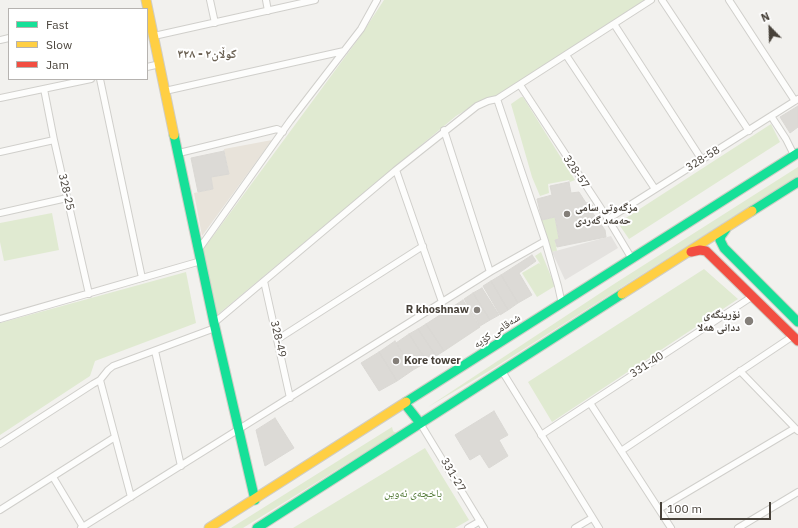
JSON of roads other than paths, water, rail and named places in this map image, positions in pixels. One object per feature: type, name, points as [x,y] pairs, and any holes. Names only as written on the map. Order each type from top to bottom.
[{"type":"main road","points":[[148,16],[154,36],[215,326],[255,500]]},
{"type":"main road","name":"شەقامی کۆیە","points":[[209,528],[796,154]]},
{"type":"main road","points":[[257,528],[798,182]]},
{"type":"main road","points":[[732,225],[721,236],[721,244],[798,322]]},
{"type":"main road","points":[[684,255],[700,250],[706,251],[795,339]]},
{"type":"main road","points":[[742,285],[752,276]]},
{"type":"main road","points":[[405,404],[420,423]]},
{"type":"street","points":[[210,0],[215,22]]},
{"type":"street","points":[[266,0],[268,11]]},
{"type":"street","points":[[154,36],[315,0]]},
{"type":"street","points":[[199,249],[283,132],[361,29],[378,0]]},
{"type":"street","points":[[0,444],[100,380],[108,370],[114,366],[215,326],[264,281],[444,130],[477,106],[497,99],[520,85],[651,0]]},
{"type":"street","points":[[662,0],[749,131]]},
{"type":"street","points":[[729,0],[797,100]]},
{"type":"street","points":[[614,24],[664,104],[702,160]]},
{"type":"street","points":[[165,91],[344,50]]},
{"type":"street","points":[[566,55],[656,189]]},
{"type":"street","points":[[148,67],[160,64]]},
{"type":"street","points":[[0,98],[86,80]]},
{"type":"street","points":[[100,80],[142,278]]},
{"type":"street","name":"328-57","points":[[520,85],[608,219],[632,259]]},
{"type":"street","name":"328-25","points":[[44,89],[88,294]]},
{"type":"street","points":[[497,99],[545,241],[562,304]]},
{"type":"street","name":"328-58","points":[[608,219],[797,100]]},
{"type":"street","points":[[771,116],[796,154]]},
{"type":"street","points":[[179,152],[277,129],[283,132]]},
{"type":"street","points":[[444,130],[490,272]]},
{"type":"street","points":[[0,152],[54,140]]},
{"type":"street","points":[[396,170],[442,302]]},
{"type":"street","points":[[0,213],[67,198]]},
{"type":"street","points":[[53,477],[82,527],[490,272],[545,241]]},
{"type":"street","points":[[278,339],[423,246]]},
{"type":"street","points":[[0,318],[201,261]]},
{"type":"street","name":"328-49","points":[[264,281],[290,398]]},
{"type":"street","name":"331-40","points":[[542,435],[753,296]]},
{"type":"street","points":[[621,451],[740,371],[795,339]]},
{"type":"street","points":[[155,350],[181,466]]},
{"type":"street","points":[[502,371],[599,528]]},
{"type":"street","points":[[659,509],[796,430],[740,371]]},
{"type":"street","points":[[100,380],[131,497]]},
{"type":"street","points":[[590,403],[671,528]]},
{"type":"street","name":"331-27","points":[[420,423],[484,528]]},
{"type":"street","points":[[0,510],[115,438]]},
{"type":"street","points":[[738,528],[798,492]]},
{"type":"street","points":[[575,528],[592,518]]},
{"type":"street","points":[[468,528],[480,521]]},
{"type":"place","name":"مزگەوتی سامی حەمەد گەردی","points":[[567,214]]},
{"type":"place","name":"R khoshnaw","points":[[477,310]]},
{"type":"place","name":"نۆرینگەی ددانی هەلا","points":[[749,321]]},
{"type":"place","name":"Kore tower","points":[[396,361]]},
{"type":"district","name":"گوڵان٢ - ٣٢٨","points":[[207,55]]},
{"type":"park label","name":"باخچەی ئەوین","points":[[413,494]]}]
